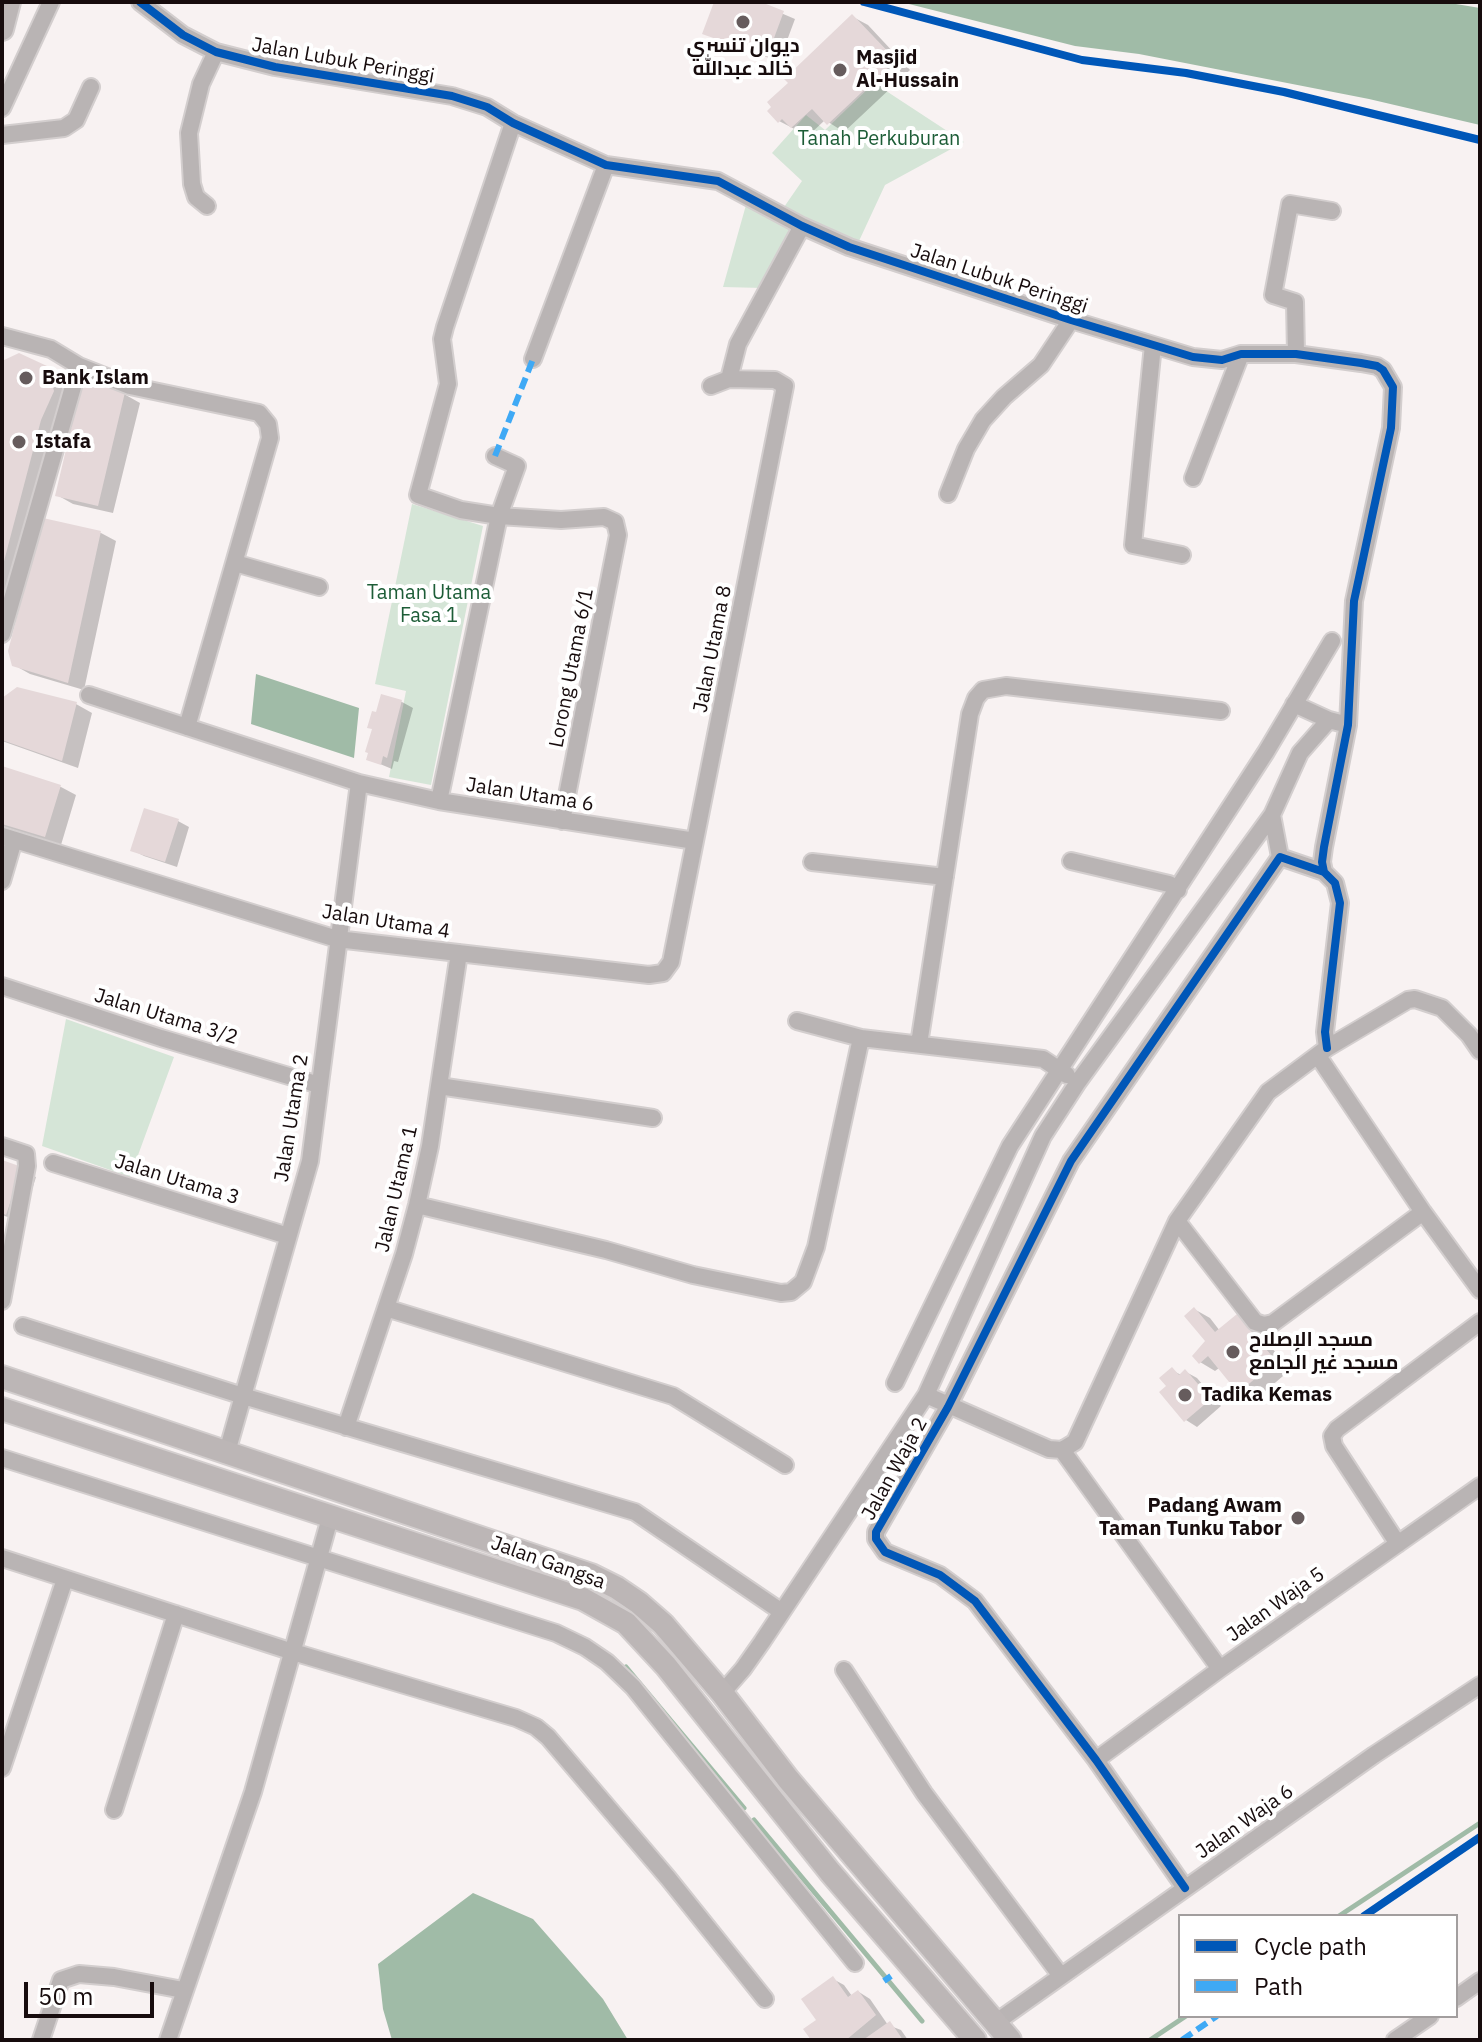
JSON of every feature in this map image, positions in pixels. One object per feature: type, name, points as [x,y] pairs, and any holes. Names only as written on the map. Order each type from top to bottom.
[{"type":"main road","points":[[2,29],[9,2]]},
{"type":"main road","name":"Jalan Gangsa","points":[[2,1377],[604,1582],[639,1603],[663,1624],[722,1693],[788,1779],[1002,2032]]},
{"type":"main road","name":"Jalan Gangsa","points":[[2,1409],[583,1599],[626,1623],[666,1666],[830,1872],[975,2040]]},
{"type":"street","points":[[2,108],[51,2]]},
{"type":"street","name":"Jalan Lubuk Peringgi","points":[[140,2],[183,35],[216,52],[275,67],[452,96],[487,107],[513,123],[606,165],[718,181],[849,247],[1153,345],[1207,360],[1222,360],[1241,354],[1296,354],[1377,366],[1383,370],[1393,387],[1391,428],[1354,601],[1348,725],[1324,847],[1324,872]]},
{"type":"street","points":[[207,206],[196,197],[192,184],[189,133],[201,84],[216,52]]},
{"type":"street","points":[[2,135],[64,128],[76,120],[91,87]]},
{"type":"street","points":[[499,516],[461,510],[418,495],[448,384],[443,351],[445,327],[513,123]]},
{"type":"street","points":[[533,359],[606,165]]},
{"type":"street","points":[[1296,354],[1295,302],[1273,295],[1290,204],[1332,211]]},
{"type":"street","points":[[711,386],[729,379],[738,344],[802,226]]},
{"type":"street","points":[[948,494],[966,449],[983,420],[1041,365],[1071,320]]},
{"type":"street","points":[[2,336],[51,349],[79,366],[138,388],[259,413],[268,424],[270,438],[187,727]]},
{"type":"street","points":[[1153,345],[1133,545],[1182,555]]},
{"type":"street","points":[[1193,478],[1241,354]]},
{"type":"street","points":[[2,634],[79,366]]},
{"type":"street","name":"Jalan Utama 8","points":[[663,973],[671,962],[785,386],[775,380],[729,379]]},
{"type":"street","points":[[439,801],[499,516],[517,466],[495,456]]},
{"type":"street","name":"Lorong Utama 6/1","points":[[499,516],[561,520],[604,517],[615,522],[618,535],[562,821]]},
{"type":"street","points":[[235,563],[319,587]]},
{"type":"street","points":[[895,1383],[1010,1146],[1178,890],[1332,641]]},
{"type":"street","points":[[919,1044],[928,1005],[970,714],[983,690],[1006,686],[1221,711]]},
{"type":"street","points":[[89,695],[359,783]]},
{"type":"street","points":[[1294,704],[1348,725]]},
{"type":"street","points":[[722,1693],[743,1669],[926,1395],[1043,1136],[1078,1082],[1272,815],[1300,753],[1329,720]]},
{"type":"street","name":"Jalan Utama 6","points":[[359,783],[439,801],[695,841]]},
{"type":"street","name":"Jalan Utama 2","points":[[227,1452],[310,1161],[359,783]]},
{"type":"street","points":[[1272,815],[1280,857],[1324,872],[1335,883],[1340,903],[1323,1052],[1423,1212],[1480,1290]]},
{"type":"street","points":[[2,881],[8,838]]},
{"type":"street","name":"Jalan Utama 4","points":[[8,838],[337,939],[649,975],[663,973]]},
{"type":"street","name":"Jalan Waja 2","points":[[1185,1888],[1096,1760],[975,1601],[940,1575],[885,1552],[876,1539],[876,1532],[948,1407],[1071,1161],[1280,857]]},
{"type":"street","points":[[1071,861],[1169,884],[1178,890]]},
{"type":"street","points":[[812,862],[945,877]]},
{"type":"street","name":"Jalan Utama 1","points":[[346,1427],[417,1205],[459,953]]},
{"type":"street","name":"Jalan Utama 3/2","points":[[2,986],[319,1085]]},
{"type":"street","points":[[926,1395],[1049,1449],[1062,1450],[1075,1442],[1177,1221],[1268,1092],[1376,1018],[1415,999],[1442,1008],[1480,1051]]},
{"type":"street","points":[[797,1021],[861,1038],[1043,1059],[1078,1082]]},
{"type":"street","points":[[417,1205],[606,1250],[693,1275],[781,1293],[791,1292],[803,1282],[816,1247],[861,1038]]},
{"type":"street","points":[[439,1086],[653,1118]]},
{"type":"street","points":[[2,1146],[26,1154],[27,1166],[2,1301]]},
{"type":"street","name":"Jalan Utama 3","points":[[53,1163],[288,1236]]},
{"type":"street","points":[[1177,1221],[1255,1322],[1264,1325],[1273,1323],[1423,1212]]},
{"type":"street","points":[[967,1234],[993,1246]]},
{"type":"street","points":[[386,1308],[673,1396],[785,1465]]},
{"type":"street","points":[[1398,1544],[1334,1446],[1332,1436],[1337,1429],[1480,1322]]},
{"type":"street","points":[[23,1326],[243,1396],[635,1512],[782,1612]]},
{"type":"street","points":[[1062,1450],[1220,1669]]},
{"type":"street","points":[[2,1458],[556,1633],[585,1647],[607,1662],[633,1687],[855,1963]]},
{"type":"street","name":"Jalan Waja 5","points":[[1096,1760],[1480,1486]]},
{"type":"street","points":[[168,2040],[253,1792],[330,1518]]},
{"type":"street","points":[[2,1558],[293,1652],[492,1710],[536,1727],[548,1737],[668,1878],[765,1999]]},
{"type":"street","points":[[2,1768],[65,1579]]},
{"type":"street","points":[[114,1810],[176,1614]]},
{"type":"street","points":[[844,1670],[924,1793],[1061,1976]]},
{"type":"street","name":"Jalan Waja 6","points":[[1002,2032],[1061,1976],[1480,1685]]},
{"type":"street","points":[[41,2040],[61,1980],[79,1974],[183,1990]]},
{"type":"street","points":[[1458,1997],[1480,1981]]},
{"type":"street","points":[[1395,2040],[1427,2018]]},
{"type":"green space","name":"Tanah Perkuburan","points":[[874,83],[964,142],[885,185],[859,241],[782,210],[802,181],[772,153],[806,115],[825,130]]},
{"type":"green space","points":[[746,205],[798,230],[763,288],[723,287]]},
{"type":"green space","name":"Taman Utama Fasa 1","points":[[412,504],[483,526],[431,785],[389,777],[406,691],[375,684]]},
{"type":"green space","points":[[66,1019],[174,1057],[130,1177],[42,1146]]},
{"type":"shaded area","points":[[901,2],[1444,2],[1480,8],[1480,125],[1369,99],[1139,54],[1075,46]]},
{"type":"shaded area","points":[[256,674],[359,708],[354,758],[251,724]]},
{"type":"shaded area","points":[[473,1893],[533,1919],[603,1999],[628,2040],[392,2040],[383,2009],[378,1964]]},
{"type":"building","name":"دیوان تنسري خالد عبدالله","points":[[714,2],[761,2],[784,11],[767,57],[702,34]]},
{"type":"building","name":"Masjid Al-Hussain","points":[[852,14],[896,60],[827,125],[812,109],[791,128],[782,119],[778,123],[767,111],[771,107],[767,102],[788,83],[784,79]]},
{"type":"building","points":[[19,353],[47,366],[54,391],[41,420],[3,565],[2,361]]},
{"type":"building","points":[[82,382],[125,392],[98,506],[55,496]]},
{"type":"building","points":[[43,518],[101,531],[68,683],[12,666],[8,651]]},
{"type":"building","points":[[17,687],[77,702],[62,761],[2,740],[2,698]]},
{"type":"building","points":[[381,694],[402,700],[387,758],[383,756],[381,765],[366,760],[368,753],[365,752],[372,729],[367,728]]},
{"type":"building","points":[[2,766],[61,785],[45,837],[2,824]]},
{"type":"building","points":[[144,808],[179,819],[165,862],[130,851]]},
{"type":"building","points":[[2,1160],[22,1167],[6,1215],[2,1213]]},
{"type":"building","name":"مسجد الإصلاح مسجد غير الجامع","points":[[1194,1307],[1215,1332],[1237,1314],[1276,1361],[1238,1393],[1208,1356],[1199,1364],[1192,1356],[1205,1341],[1184,1316]]},
{"type":"building","name":"Tadika Kemas","points":[[1172,1367],[1179,1375],[1185,1369],[1211,1399],[1184,1422],[1159,1392],[1166,1386],[1159,1378]]},
{"type":"building","points":[[833,1976],[848,1997],[858,1990],[876,2015],[846,2040],[811,2040],[803,2029],[816,2020],[801,1999]]},
{"type":"building","points":[[890,2021],[903,2040],[863,2040]]},
{"type":"waterway","points":[[626,1667],[744,1808]]},
{"type":"waterway","points":[[754,1820],[922,2021]]},
{"type":"waterway","points":[[1342,1914],[1480,1823]]},
{"type":"waterway","points":[[1150,2040],[1183,2018]]},
{"type":"marked path","points":[[495,456],[533,359]]},
{"type":"marked path","points":[[884,1981],[891,1976]]},
{"type":"marked path","points":[[1182,2040],[1214,2018]]},
{"type":"cycle path","points":[[140,2],[183,35],[216,52],[275,67],[452,96],[487,107],[513,123],[606,165],[718,181],[849,247],[1193,357],[1222,360],[1241,354],[1296,354],[1361,363],[1383,370],[1393,387],[1391,428],[1354,601],[1348,725],[1324,847],[1324,872]]},
{"type":"cycle path","points":[[864,2],[1082,60],[1186,73],[1284,92],[1480,140]]},
{"type":"cycle path","points":[[1185,1888],[1096,1760],[975,1601],[940,1575],[885,1552],[876,1539],[876,1532],[948,1407],[1071,1161],[1280,857],[1324,872],[1335,883],[1340,903],[1325,1032],[1327,1048]]},
{"type":"cycle path","points":[[1367,1914],[1480,1837]]},
{"type":"place","name":"دیوان تنسري خالد عبدالله","points":[[743,22]]},
{"type":"place","name":"Masjid Al-Hussain","points":[[840,70]]},
{"type":"place","name":"Bank Islam","points":[[26,378]]},
{"type":"place","name":"Istafa","points":[[19,442]]},
{"type":"place","name":"مسجد الإصلاح مسجد غير الجامع","points":[[1233,1352]]},
{"type":"place","name":"Tadika Kemas","points":[[1185,1395]]},
{"type":"place","name":"Padang Awam Taman Tunku Tabor","points":[[1298,1518]]}]
